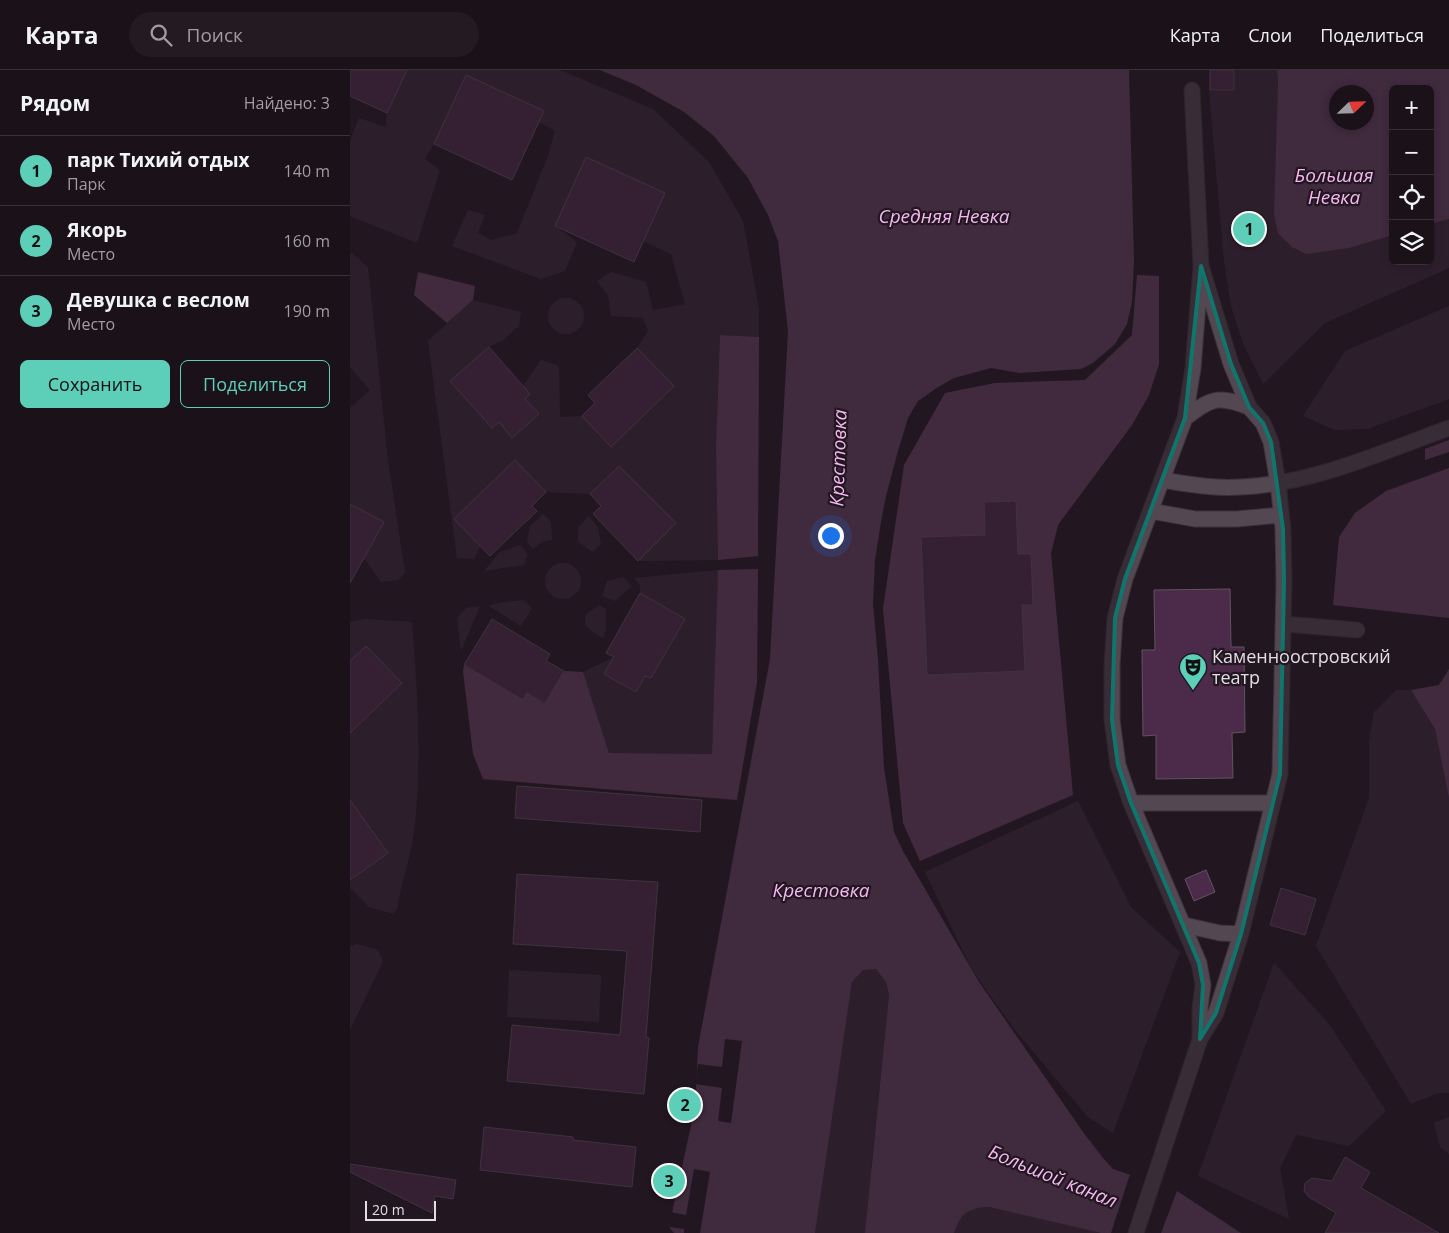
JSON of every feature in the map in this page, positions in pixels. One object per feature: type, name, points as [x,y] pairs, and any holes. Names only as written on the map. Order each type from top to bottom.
[{"type":"street","points":[[1192,90],[1201,266],[1193,368],[1185,418],[1125,579],[1115,618],[1112,665],[1112,720],[1118,765],[1131,803],[1199,963],[1203,986],[1200,1008],[1200,1039]]},
{"type":"street","points":[[1136,1233],[1200,1039],[1216,1013],[1241,934],[1280,774],[1284,624],[1283,529],[1278,483],[1271,442],[1263,423],[1248,407],[1231,364],[1201,266]]},
{"type":"street","points":[[1185,418],[1215,399],[1231,400],[1248,407]]},
{"type":"street","points":[[1162,480],[1201,486],[1231,487],[1278,483],[1331,470],[1449,428]]},
{"type":"street","points":[[1151,511],[1195,519],[1237,519],[1281,515]]},
{"type":"street","points":[[1284,624],[1357,630]]},
{"type":"street","points":[[1131,803],[1273,803]]},
{"type":"street","points":[[1184,924],[1220,933],[1241,934]]},
{"type":"highlighted area","points":[[1201,266],[1231,364],[1249,407],[1263,423],[1271,442],[1283,529],[1284,582],[1280,774],[1241,934],[1216,1013],[1200,1039],[1203,985],[1199,963],[1131,803],[1118,765],[1112,720],[1115,618],[1125,579],[1185,418]]},
{"type":"shaded area","points":[[407,70],[560,70],[653,109],[709,162],[743,221],[759,309],[759,337],[720,335],[716,448],[718,560],[638,561],[676,523],[630,477],[626,482],[614,471],[590,494],[546,492],[501,474],[454,519],[480,546],[474,559],[457,558],[428,341],[473,300],[521,312],[519,326],[503,340],[489,347],[450,381],[492,428],[499,422],[512,438],[539,414],[525,399],[530,394],[523,386],[541,360],[559,366],[560,417],[582,416],[606,441],[673,386],[637,348],[648,331],[643,318],[611,316],[608,296],[597,281],[611,272],[646,282],[653,310],[685,304],[671,254],[643,241],[664,193],[586,157],[555,226],[577,242],[565,271],[541,279],[452,246],[468,210],[485,215],[478,233],[491,240],[517,233],[548,156],[555,131],[539,122],[544,111],[466,75],[434,144],[425,159],[440,170],[417,243],[350,216],[350,141],[359,118],[386,127],[387,113]]},
{"type":"shaded area","points":[[1209,70],[1210,91],[1235,91],[1235,70],[1277,70],[1274,214],[1349,248],[1389,236],[1389,265],[1434,265],[1434,223],[1449,219],[1449,268],[1325,323],[1263,384],[1244,346],[1231,306],[1224,261],[1209,91]]},
{"type":"shaded area","points":[[350,253],[368,267],[388,461],[405,573],[398,580],[381,582],[364,558],[383,522],[350,504],[350,408],[370,390],[350,367]]},
{"type":"shaded area","points":[[418,272],[475,286],[473,300],[447,323],[414,295]]},
{"type":"shaded area","points":[[1137,275],[1159,276],[1159,364],[1149,395],[1132,425],[1058,525],[1051,553],[1073,795],[920,861],[903,823],[883,609],[904,465],[945,393],[995,383],[1085,380],[1132,335]]},
{"type":"shaded area","points":[[566,298],[578,304],[584,316],[578,328],[566,334],[554,328],[548,316],[554,304]]},
{"type":"shaded area","points":[[1449,306],[1449,399],[1367,429],[1335,430],[1303,416],[1345,351]]},
{"type":"shaded area","points":[[720,335],[759,337],[758,556],[718,560],[716,448]]},
{"type":"shaded area","points":[[1449,440],[1449,452],[1425,460],[1425,449]]},
{"type":"shaded area","points":[[1449,468],[1449,618],[1333,605],[1339,537],[1355,513],[1386,491]]},
{"type":"shaded area","points":[[543,514],[551,522],[552,540],[542,542],[533,549],[527,542],[530,526]]},
{"type":"shaded area","points":[[589,516],[598,528],[601,544],[593,552],[578,542],[578,527]]},
{"type":"shaded area","points":[[520,545],[528,554],[524,565],[484,571],[500,552]]},
{"type":"shaded area","points":[[563,563],[575,569],[581,581],[575,593],[563,599],[551,593],[545,581],[551,569]]},
{"type":"shaded area","points":[[758,569],[757,682],[737,800],[483,779],[473,754],[463,671],[464,665],[523,700],[527,693],[544,704],[564,671],[583,672],[609,753],[712,754],[718,570]]},
{"type":"shaded area","points":[[718,570],[712,754],[609,753],[583,672],[614,657],[605,674],[636,692],[645,676],[651,678],[685,619],[640,593],[640,586],[634,578]]},
{"type":"shaded area","points":[[623,577],[632,586],[615,601],[602,596],[607,581]]},
{"type":"shaded area","points":[[523,600],[532,608],[521,626],[489,606],[498,603]]},
{"type":"shaded area","points":[[599,605],[606,609],[606,629],[603,638],[585,625],[585,615]]},
{"type":"shaded area","points":[[480,606],[461,651],[457,618],[466,608]]},
{"type":"shaded area","points":[[365,619],[412,622],[418,722],[417,798],[412,845],[397,909],[393,914],[369,907],[350,888],[350,880],[388,853],[350,800],[350,725],[354,729],[402,683],[366,646],[350,661],[350,622]]},
{"type":"shaded area","points":[[1449,669],[1449,798],[1435,729],[1411,690],[1439,685]]},
{"type":"shaded area","points":[[1396,690],[1411,690],[1435,729],[1449,798],[1449,1093],[1438,1093],[1411,1104],[1316,946],[1369,798],[1369,741],[1374,712]]},
{"type":"shaded area","points":[[1078,801],[1131,907],[1180,952],[1113,1133],[1088,1117],[1015,1030],[972,970],[925,872]]},
{"type":"shaded area","points":[[357,944],[378,950],[383,961],[350,1030],[350,946]]},
{"type":"shaded area","points":[[1274,963],[1329,1024],[1386,1111],[1349,1146],[1296,1135],[1280,1168],[1289,1219],[1198,1176]]},
{"type":"shaded area","points":[[876,969],[886,982],[889,995],[871,1169],[974,1208],[989,1207],[1101,1233],[815,1233],[852,982],[863,970]]},
{"type":"shaded area","points":[[509,970],[601,975],[599,1022],[507,1017]]},
{"type":"shaded area","points":[[1449,1117],[1449,1154],[1440,1147],[1434,1123]]},
{"type":"water","points":[[600,70],[1129,70],[1134,261],[1132,302],[1127,324],[1115,344],[1093,363],[1081,369],[1020,373],[991,368],[954,378],[918,401],[908,418],[886,496],[875,560],[873,604],[884,768],[894,832],[903,851],[979,982],[1083,1132],[1113,1169],[1177,1191],[1241,1233],[1101,1233],[989,1207],[970,1210],[962,1216],[954,1233],[865,1233],[889,995],[886,982],[876,969],[863,970],[852,982],[815,1233],[674,1233],[669,1227],[695,1107],[698,1047],[770,659],[788,331],[778,241],[768,215],[748,178],[714,136],[684,112],[636,85]]},
{"type":"water","name":"Большая Невка","points":[[1277,70],[1449,70],[1449,219],[1434,223],[1434,85],[1389,85],[1389,236],[1349,248],[1306,254],[1292,247],[1278,233],[1274,214]]},
{"type":"pier","points":[[725,1039],[742,1041],[731,1123],[718,1121],[722,1088],[695,1084],[698,1064],[722,1067]]},
{"type":"pier","points":[[694,1169],[710,1172],[700,1233],[684,1233],[684,1229],[669,1227],[671,1212],[686,1215]]},
{"type":"pier","name":"Большой канал","points":[[1130,1174],[1177,1191],[1161,1233],[1111,1233]]},
{"type":"building","points":[[350,70],[407,70],[387,113],[350,96]]},
{"type":"building","points":[[1210,70],[1234,70],[1234,90],[1210,90]]},
{"type":"building","points":[[466,75],[544,111],[512,180],[434,144]]},
{"type":"building","points":[[586,157],[665,193],[634,262],[555,226]]},
{"type":"building","points":[[489,347],[530,394],[525,399],[539,414],[512,438],[499,422],[492,428],[450,381]]},
{"type":"building","points":[[637,348],[674,386],[611,447],[582,416],[595,403],[588,395]]},
{"type":"building","points":[[515,460],[546,492],[532,506],[537,511],[490,556],[454,519]]},
{"type":"building","points":[[619,466],[676,523],[638,561],[593,514],[601,506],[590,494]]},
{"type":"building","points":[[1016,501],[1018,554],[1031,554],[1033,605],[1022,605],[1025,671],[927,675],[921,537],[985,535],[984,502]]},
{"type":"building","points":[[350,504],[384,522],[350,583]]},
{"type":"building","name":"Каменноостровский театр","points":[[1230,589],[1231,647],[1244,647],[1245,732],[1232,733],[1233,778],[1156,779],[1156,735],[1143,736],[1142,650],[1155,650],[1154,590]]},
{"type":"building","points":[[640,593],[685,619],[651,678],[645,676],[636,692],[604,674],[614,657],[606,653]]},
{"type":"building","points":[[492,619],[550,654],[546,661],[564,671],[545,704],[527,693],[523,700],[464,665]]},
{"type":"building","points":[[366,646],[402,683],[350,733],[350,661]]},
{"type":"building","points":[[517,786],[702,800],[700,832],[515,818]]},
{"type":"building","points":[[350,800],[388,853],[350,880]]},
{"type":"building","points":[[1206,870],[1215,892],[1194,901],[1185,879]]},
{"type":"building","points":[[517,874],[658,882],[646,1037],[649,1038],[644,1094],[507,1081],[512,1025],[620,1035],[627,951],[513,944]]},
{"type":"building","points":[[1281,888],[1316,899],[1305,935],[1270,925]]},
{"type":"building","points":[[484,1127],[573,1137],[573,1140],[636,1147],[632,1187],[480,1170]]},
{"type":"building","points":[[1345,1157],[1370,1172],[1361,1188],[1439,1233],[1325,1233],[1336,1213],[1309,1197],[1304,1191],[1305,1183],[1312,1178],[1332,1181]]},
{"type":"building","points":[[350,1164],[456,1180],[453,1199],[435,1196],[432,1213],[350,1172]]},
{"type":"place","name":"парк Тихий отдых","points":[[1249,229]]},
{"type":"place","name":"Каменноостровский театр","points":[[1193,691]]},
{"type":"place","name":"Якорь","points":[[685,1105]]},
{"type":"place","name":"Девушка с веслом","points":[[669,1181]]},
{"type":"water label","name":"Средняя Невка","points":[[944,216]]},
{"type":"water label","name":"Крестовка","points":[[838,458]]},
{"type":"water label","name":"Крестовка","points":[[821,890]]}]
